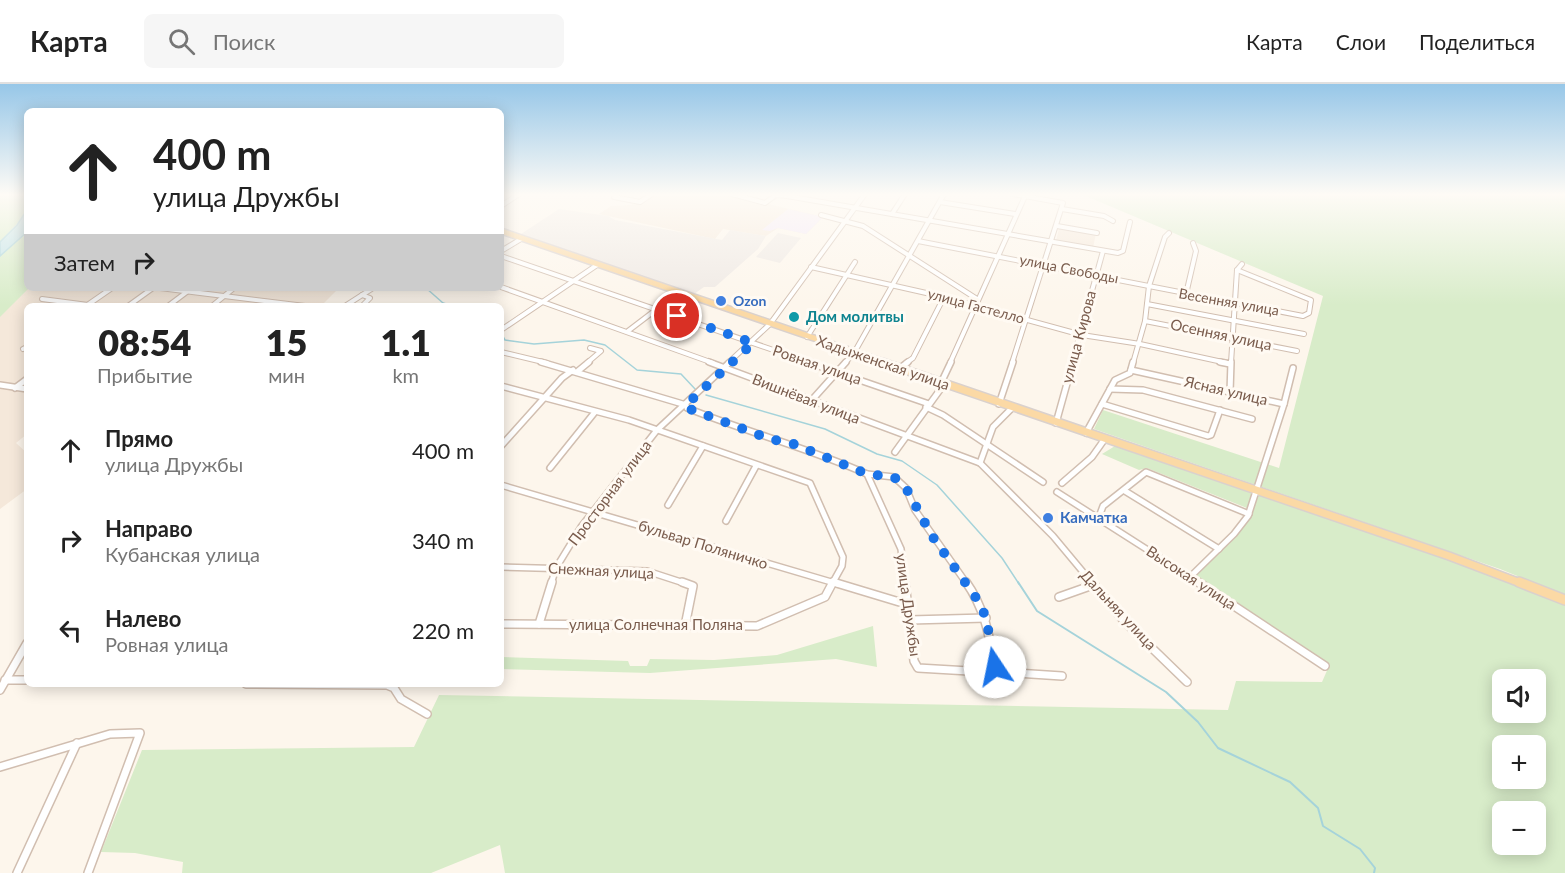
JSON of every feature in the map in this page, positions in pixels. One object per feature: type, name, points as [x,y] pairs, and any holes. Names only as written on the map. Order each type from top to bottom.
[{"type":"main road","name":"Хадыженская улица","points":[[504,232],[1261,494],[1467,562],[1565,600]]},
{"type":"street","name":"Просторная улица","points":[[539,624],[556,568],[594,512],[657,430],[753,343],[770,324],[837,231]]},
{"type":"street","points":[[870,231],[977,299]]},
{"type":"street","points":[[811,401],[854,353],[908,255],[924,231]]},
{"type":"street","points":[[987,231],[1122,253],[1128,231]]},
{"type":"street","points":[[895,452],[942,387],[941,383],[977,306],[977,299],[1007,231]]},
{"type":"street","points":[[999,404],[1056,231]]},
{"type":"street","points":[[1089,231],[1097,232]]},
{"type":"street","points":[[1086,433],[1116,380],[1131,370],[1145,321],[1149,286],[1165,237],[1169,233]]},
{"type":"street","points":[[504,249],[521,239]]},
{"type":"street","name":"улица Свободы","points":[[918,241],[1149,286]]},
{"type":"street","points":[[1186,294],[1196,252],[1193,243]]},
{"type":"street","name":"улица Кирова","points":[[1056,423],[1103,251]]},
{"type":"street","name":"Ровная улица","points":[[504,257],[928,405],[1043,482]]},
{"type":"street","points":[[807,337],[855,262]]},
{"type":"street","points":[[1230,392],[1233,302],[1237,270],[1242,264]]},
{"type":"street","points":[[504,328],[597,265]]},
{"type":"street","name":"улица Гастелло","points":[[811,267],[944,297],[1082,334],[1230,364]]},
{"type":"street","name":"Весенняя улица","points":[[1149,286],[1303,316],[1308,313],[1311,300],[1237,270]]},
{"type":"street","name":"Вишнёвая улица","points":[[504,288],[628,331],[906,437],[980,462],[1053,536]]},
{"type":"street","points":[[90,303],[108,291]]},
{"type":"street","points":[[132,303],[149,291]]},
{"type":"street","points":[[172,303],[189,291]]},
{"type":"street","points":[[196,291],[281,303]]},
{"type":"street","points":[[216,303],[231,291]]},
{"type":"street","points":[[350,303],[368,291]]},
{"type":"street","points":[[628,331],[678,293]]},
{"type":"street","points":[[362,295],[370,298],[365,303]]},
{"type":"street","points":[[899,369],[913,358],[944,297]]},
{"type":"street","points":[[42,299],[72,303]]},
{"type":"street","points":[[1147,304],[1304,334]]},
{"type":"street","name":"Осенняя улица","points":[[1145,321],[1297,351]]},
{"type":"street","points":[[504,443],[546,398],[601,351],[590,348]]},
{"type":"street","points":[[504,353],[575,371],[686,405],[687,408],[719,422],[770,439],[791,443],[867,474],[894,477],[906,488],[932,536],[979,602],[986,618],[995,667],[999,672],[1062,676]]},
{"type":"street","name":"Ясная улица","points":[[1131,370],[1284,405],[1293,368]]},
{"type":"street","points":[[15,388],[24,381]]},
{"type":"street","points":[[0,385],[24,389]]},
{"type":"street","points":[[504,387],[657,430],[810,483],[843,557],[842,566],[834,584]]},
{"type":"street","points":[[1110,389],[1143,390],[1252,418]]},
{"type":"street","points":[[1102,404],[1208,436],[1211,435],[1220,410]]},
{"type":"street","points":[[1190,577],[1234,534],[1261,494],[1284,405]]},
{"type":"street","points":[[980,462],[993,427],[1012,408]]},
{"type":"street","points":[[550,468],[595,411]]},
{"type":"street","points":[[1062,483],[1092,457],[1104,440]]},
{"type":"street","points":[[669,504],[703,446]]},
{"type":"street","points":[[726,521],[756,466]]},
{"type":"street","points":[[1099,517],[1103,506],[1125,491],[1146,472],[1249,514]]},
{"type":"street","name":"улица Дружбы","points":[[867,474],[901,549],[914,661],[918,668],[986,672]]},
{"type":"street","name":"бульвар Поляничко","points":[[504,486],[906,604]]},
{"type":"street","points":[[1125,491],[1219,549]]},
{"type":"street","name":"Высокая улица","points":[[1057,492],[1099,517],[1325,666]]},
{"type":"street","name":"Дальняя улица","points":[[1053,536],[1124,621],[1187,682]]},
{"type":"street","name":"Снежная улица","points":[[504,567],[648,571],[693,586],[685,626]]},
{"type":"street","name":"улица Солнечная Поляна","points":[[504,624],[757,626],[825,597],[834,584]]},
{"type":"street","points":[[1059,597],[1093,585]]},
{"type":"street","points":[[910,620],[986,618]]},
{"type":"street","points":[[0,690],[24,648]]},
{"type":"street","points":[[5,680],[24,680]]},
{"type":"street","points":[[381,687],[394,688],[401,699],[427,714]]},
{"type":"street","points":[[0,767],[110,734],[140,733],[88,873]]},
{"type":"street","points":[[17,873],[77,743]]},
{"type":"shaded area","points":[[526,231],[673,231],[722,240],[729,231],[735,231],[766,236],[758,249],[715,287],[704,287],[694,294],[521,234]]},
{"type":"shaded area","points":[[677,231],[722,231],[715,239]]},
{"type":"shaded area","points":[[734,231],[774,231],[766,236]]},
{"type":"shaded area","points":[[791,231],[809,231],[806,234]]},
{"type":"shaded area","points":[[791,231],[809,231],[806,234]]},
{"type":"shaded area","points":[[1058,231],[1096,233],[1093,248],[1056,241]]},
{"type":"shaded area","points":[[778,233],[801,238],[780,263],[756,257]]},
{"type":"shaded area","points":[[0,281],[24,287],[24,291],[336,291],[324,303],[24,303],[24,436],[16,443],[24,450],[24,491],[0,509]]},
{"type":"green space","points":[[0,231],[10,231],[0,242]]},
{"type":"green space","points":[[1168,231],[1565,231],[1565,595],[1500,569],[1094,429],[1103,410],[1279,468],[1323,296]]},
{"type":"green space","points":[[24,235],[24,291],[26,291],[0,317],[0,256]]},
{"type":"green space","points":[[1115,446],[1417,548],[1565,604],[1565,873],[505,873],[500,845],[431,873],[182,873],[183,862],[135,853],[101,852],[142,750],[414,747],[439,695],[1228,710],[1236,681],[1322,682],[1329,666],[1192,577],[1240,531],[1252,510],[1147,468],[1139,470],[1102,454]]},
{"type":"green space","points":[[873,626],[877,667],[836,659],[650,673],[504,669],[504,657],[628,661],[630,666],[647,666],[650,659],[714,660],[777,655]]},
{"type":"water","points":[[11,231],[24,231],[24,235],[0,256],[0,242]]},
{"type":"waterway","points":[[429,291],[443,303]]},
{"type":"waterway","points":[[504,338],[534,344],[584,340],[605,345],[637,370],[681,374],[696,390]]},
{"type":"waterway","points":[[706,395],[825,429],[877,454],[902,461],[937,485],[1002,558],[1019,584]]},
{"type":"waterway","points":[[1018,582],[1037,611],[1166,692],[1198,722],[1218,748],[1290,782],[1318,808],[1323,826],[1360,849],[1375,868],[1374,873]]},
{"type":"place","name":"Ozon","points":[[721,301]]},
{"type":"place","name":"Дом молитвы","points":[[794,317]]},
{"type":"place","name":"Камчатка","points":[[1048,518]]},
{"type":"route","points":[[677,316],[753,343],[686,405],[687,408],[719,422],[770,439],[791,443],[867,474],[894,477],[906,488],[915,510],[979,602],[986,618],[995,667]]}]
